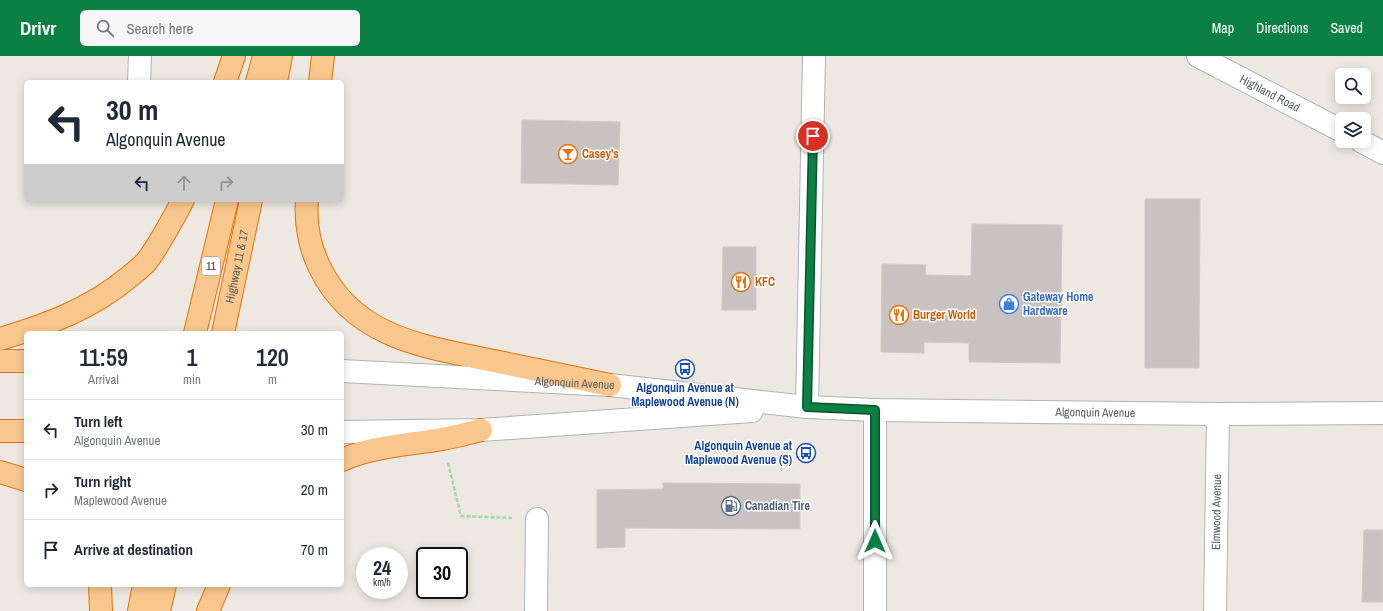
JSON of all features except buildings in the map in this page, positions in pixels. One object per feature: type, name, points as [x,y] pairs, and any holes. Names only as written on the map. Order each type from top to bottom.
[{"type":"highway","points":[[226,80],[234,56]]},
{"type":"highway","points":[[258,80],[264,56]]},
{"type":"highway","points":[[276,80],[281,56]]},
{"type":"highway","points":[[320,80],[322,56]]},
{"type":"highway","points":[[26,331],[69,315],[95,302],[121,284],[146,262],[165,233],[182,202]]},
{"type":"highway","name":"Highway 11 & 17","points":[[195,331],[227,202]]},
{"type":"highway","name":"Highway 11 & 17","points":[[223,331],[251,202]]},
{"type":"highway","points":[[307,202],[308,232],[316,260],[326,282],[339,299],[363,320],[384,332],[420,346],[610,385]]},
{"type":"highway","points":[[0,339],[24,332]]},
{"type":"highway","points":[[0,361],[24,361]]},
{"type":"highway","points":[[344,459],[356,454],[370,451],[443,439],[481,430]]},
{"type":"highway","points":[[0,431],[24,431]]},
{"type":"highway","points":[[0,472],[24,479]]},
{"type":"highway","points":[[100,587],[101,611]]},
{"type":"highway","points":[[139,611],[144,587]]},
{"type":"highway","points":[[159,611],[165,587]]},
{"type":"highway","points":[[208,611],[218,587]]},
{"type":"main road","points":[[139,80],[140,56]]},
{"type":"main road","points":[[807,407],[814,56]]},
{"type":"main road","name":"Highland Road","points":[[1198,56],[1335,127]]},
{"type":"main road","points":[[1371,146],[1383,152]]},
{"type":"main road","name":"Algonquin Avenue","points":[[344,372],[610,385],[807,407],[875,410],[1218,414],[1383,413]]},
{"type":"main road","name":"Algonquin Avenue","points":[[344,432],[481,430],[807,407]]},
{"type":"main road","points":[[875,410],[875,611]]},
{"type":"main road","name":"Elmwood Avenue","points":[[1215,611],[1218,414]]},
{"type":"main road","points":[[536,611],[537,519]]},
{"type":"path","points":[[443,439],[461,516],[537,519]]},
{"type":"place","name":"Casey's","points":[[568,154]]},
{"type":"place","name":"KFC","points":[[741,282]]},
{"type":"place","name":"Gateway Home Hardware","points":[[1009,304]]},
{"type":"place","name":"Burger World","points":[[899,315]]},
{"type":"place","name":"Algonquin Avenue at Maplewood Avenue (N)","points":[[685,369]]},
{"type":"place","name":"Algonquin Avenue at Maplewood Avenue (S)","points":[[806,453]]},
{"type":"place","name":"Canadian Tire","points":[[731,506]]},
{"type":"route","points":[[813,136],[807,407],[875,410],[875,541]]}]
